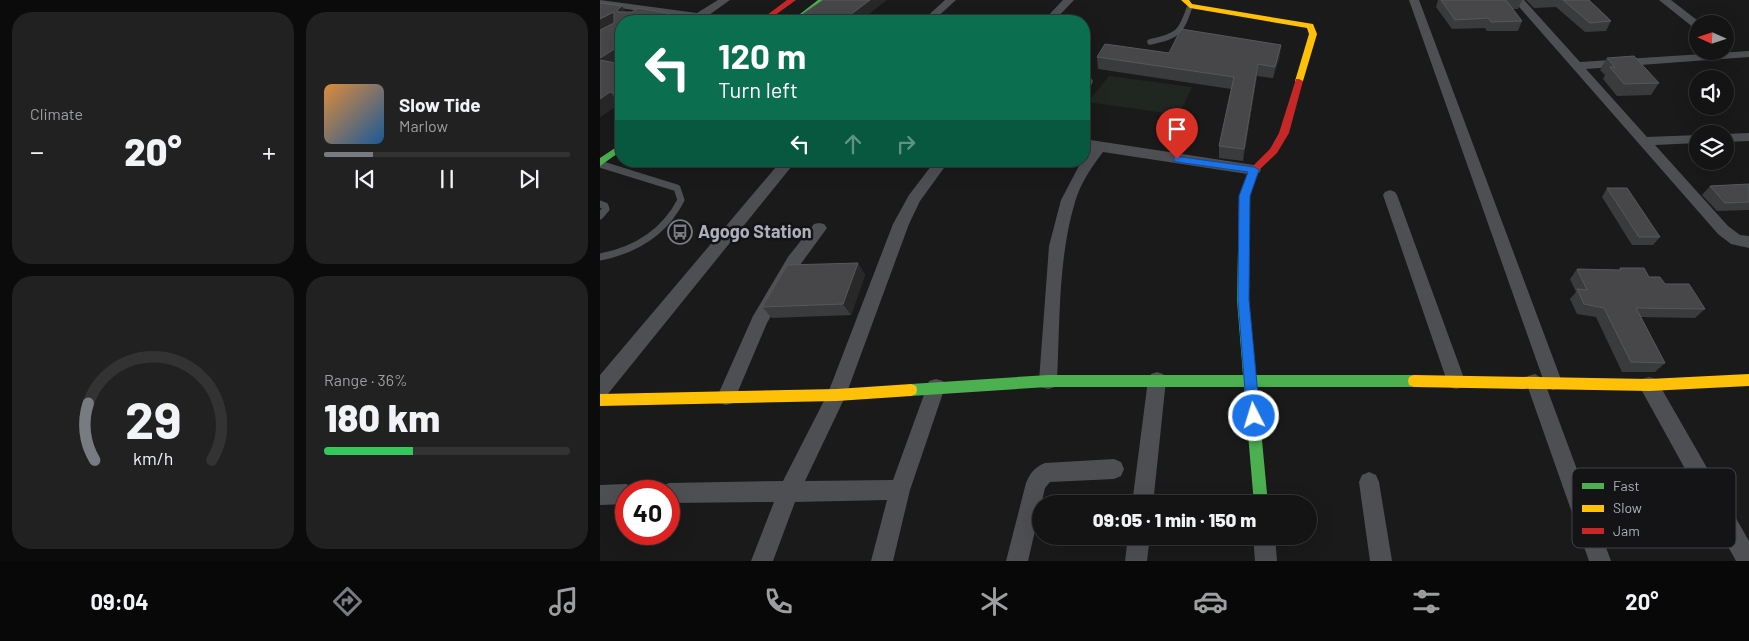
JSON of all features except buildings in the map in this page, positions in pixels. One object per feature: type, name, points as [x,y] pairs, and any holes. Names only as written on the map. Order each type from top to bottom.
[{"type":"street","points":[[642,15],[668,0]]},
{"type":"street","points":[[703,15],[725,0]]},
{"type":"street","points":[[771,15],[792,0]]},
{"type":"street","points":[[803,15],[822,0]]},
{"type":"street","points":[[934,15],[951,0]]},
{"type":"street","points":[[1054,15],[1070,0]]},
{"type":"street","points":[[1414,0],[1544,382],[1572,472]]},
{"type":"street","points":[[1518,0],[1723,230],[1736,240],[1749,242]]},
{"type":"street","points":[[1664,0],[1689,19]]},
{"type":"street","points":[[600,2],[686,15]]},
{"type":"street","points":[[1188,3],[1302,24],[1310,26],[1313,34],[1284,133],[1274,151],[1254,170],[1244,196],[1244,300],[1260,495]]},
{"type":"street","points":[[1577,66],[1749,54]]},
{"type":"street","points":[[1736,56],[1749,67]]},
{"type":"street","points":[[1734,138],[1749,137]]},
{"type":"street","points":[[1644,142],[1689,140]]},
{"type":"street","points":[[1090,145],[1100,148],[1254,170]]},
{"type":"street","points":[[1090,160],[1100,148]]},
{"type":"street","points":[[600,164],[615,152]]},
{"type":"street","points":[[600,389],[784,167]]},
{"type":"street","points":[[762,561],[789,491],[837,395],[901,224],[914,199],[938,167]]},
{"type":"street","points":[[1048,381],[1057,246],[1068,200],[1085,167]]},
{"type":"street","points":[[1390,195],[1456,381]]},
{"type":"street","points":[[726,397],[758,321],[794,261],[819,228]]},
{"type":"street","points":[[1143,495],[1156,380]]},
{"type":"street","points":[[600,400],[837,395],[1048,381],[1456,381],[1650,385],[1749,380]]},
{"type":"street","points":[[1650,385],[1696,468]]},
{"type":"street","points":[[882,561],[900,490],[936,387]]},
{"type":"street","points":[[1017,561],[1036,482],[1045,473],[1114,469]]},
{"type":"street","points":[[1369,482],[1381,561]]},
{"type":"street","points":[[680,493],[900,490]]},
{"type":"street","points":[[600,495],[615,494]]},
{"type":"street","points":[[1736,539],[1748,561]]},
{"type":"street","points":[[1136,561],[1138,545]]},
{"type":"street","points":[[1265,545],[1266,561]]},
{"type":"street","points":[[1596,548],[1600,561]]},
{"type":"lane","points":[[1150,42],[1175,37],[1182,31],[1188,3]]},
{"type":"lane","points":[[600,164],[677,188],[681,200],[675,215],[659,231],[640,245],[618,255],[600,258]]},
{"type":"lane","points":[[600,204],[606,208],[600,216]]},
{"type":"shaded area","points":[[1109,76],[1192,87],[1179,115],[1090,102],[1090,100]]},
{"type":"traffic: fast","points":[[803,15],[822,0]]},
{"type":"traffic: fast","points":[[600,163],[615,152]]},
{"type":"traffic: fast","points":[[1243,250],[1243,300],[1260,495]]},
{"type":"traffic: fast","points":[[911,390],[1048,381],[1414,381]]},
{"type":"traffic: slow","points":[[1185,0],[1190,6],[1310,26],[1313,34],[1299,81]]},
{"type":"traffic: slow","points":[[1414,381],[1649,385],[1749,380]]},
{"type":"traffic: slow","points":[[600,400],[837,395],[911,390]]},
{"type":"traffic: jam","points":[[771,15],[792,0]]},
{"type":"traffic: jam","points":[[1243,250],[1244,196],[1254,170],[1274,151],[1284,133],[1299,81]]},
{"type":"place","name":"Agogo Station","points":[[680,232]]},
{"type":"route","points":[[1177,159],[1254,170],[1244,196],[1244,300],[1254,416]]}]
